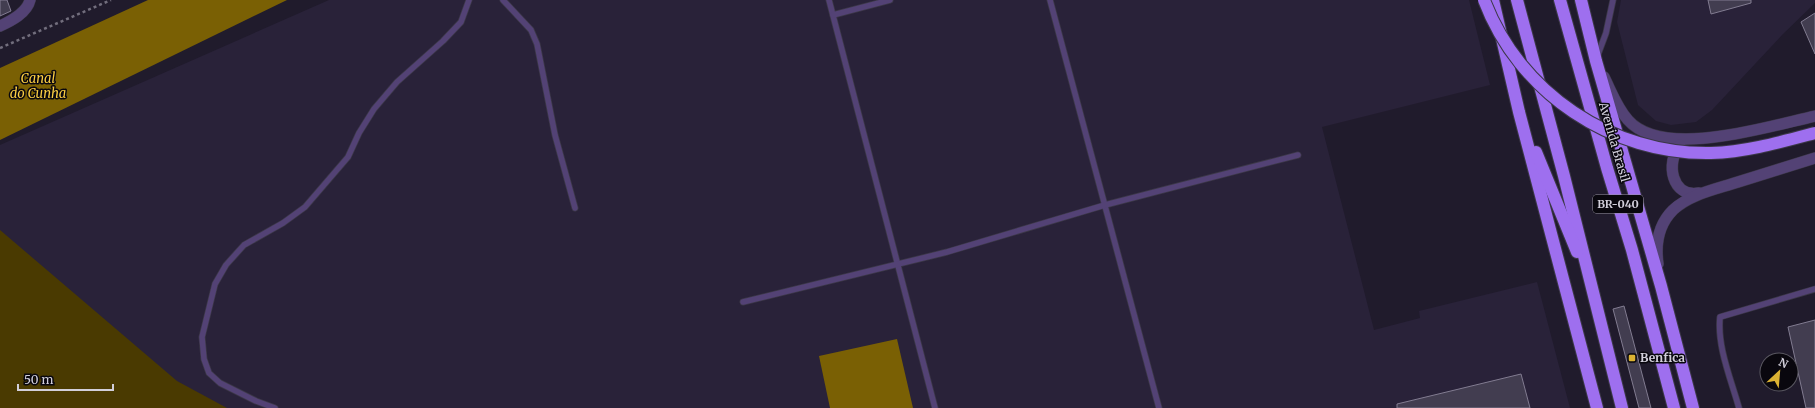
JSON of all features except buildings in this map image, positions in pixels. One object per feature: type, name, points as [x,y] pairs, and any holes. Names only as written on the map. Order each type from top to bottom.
[{"type":"highway","points":[[1484,0],[1514,56],[1533,77],[1566,107],[1597,127],[1614,135],[1660,148],[1681,152],[1711,153],[1749,148],[1815,133]]},
{"type":"highway","points":[[1493,0],[1519,112],[1597,408]]},
{"type":"highway","points":[[1517,0],[1622,408]]},
{"type":"highway","name":"Avenida Brasil","points":[[1560,0],[1607,168],[1632,250],[1674,408]]},
{"type":"highway","name":"Avenida Brasil","points":[[1581,0],[1596,61],[1661,286],[1693,408]]},
{"type":"highway","points":[[1519,112],[1592,289]]},
{"type":"street","points":[[0,26],[9,22],[29,6],[30,0]]},
{"type":"street","points":[[1596,61],[1617,103],[1628,120],[1639,130],[1652,135],[1688,139],[1712,138],[1815,116]]},
{"type":"street","points":[[1688,139],[1682,143],[1674,154],[1672,161],[1672,175],[1679,187],[1684,192],[1693,194],[1710,191]]},
{"type":"street","points":[[1661,286],[1656,253],[1658,237],[1662,225],[1678,206],[1710,191],[1815,158]]},
{"type":"lane","points":[[275,408],[256,401],[220,383],[209,373],[204,359],[202,338],[215,284],[226,265],[244,245],[283,223],[305,207],[348,157],[359,133],[374,109],[397,82],[443,41],[461,22],[469,0]]},
{"type":"lane","points":[[503,0],[531,30],[537,44],[555,135],[575,208]]},
{"type":"lane","points":[[829,0],[935,408]]},
{"type":"lane","points":[[833,16],[890,0]]},
{"type":"lane","points":[[1050,0],[1159,408]]},
{"type":"lane","points":[[1596,61],[1606,33],[1613,0]]},
{"type":"lane","points":[[1749,131],[1815,112]]},
{"type":"lane","points":[[743,302],[947,252],[1105,205],[1298,155]]},
{"type":"lane","points":[[1739,408],[1718,329],[1720,317],[1815,289]]},
{"type":"path","points":[[0,48],[111,0]]},
{"type":"shaded area","points":[[329,0],[1469,0],[1490,85],[1322,127],[1374,330],[1420,318],[1419,311],[1537,282],[1570,408],[0,408],[0,145]]},
{"type":"shaded area","points":[[1621,0],[1815,0],[1815,3],[1783,34],[1712,110],[1696,122],[1671,125],[1656,121],[1638,105],[1617,22]]},
{"type":"shaded area","points":[[0,230],[177,381],[227,408],[0,408]]},
{"type":"water","name":"Canal do Cunha","points":[[148,0],[287,0],[0,140],[0,68]]},
{"type":"water","points":[[897,339],[913,408],[830,408],[819,356]]},
{"type":"place","name":"Benfica","points":[[1632,358]]}]
